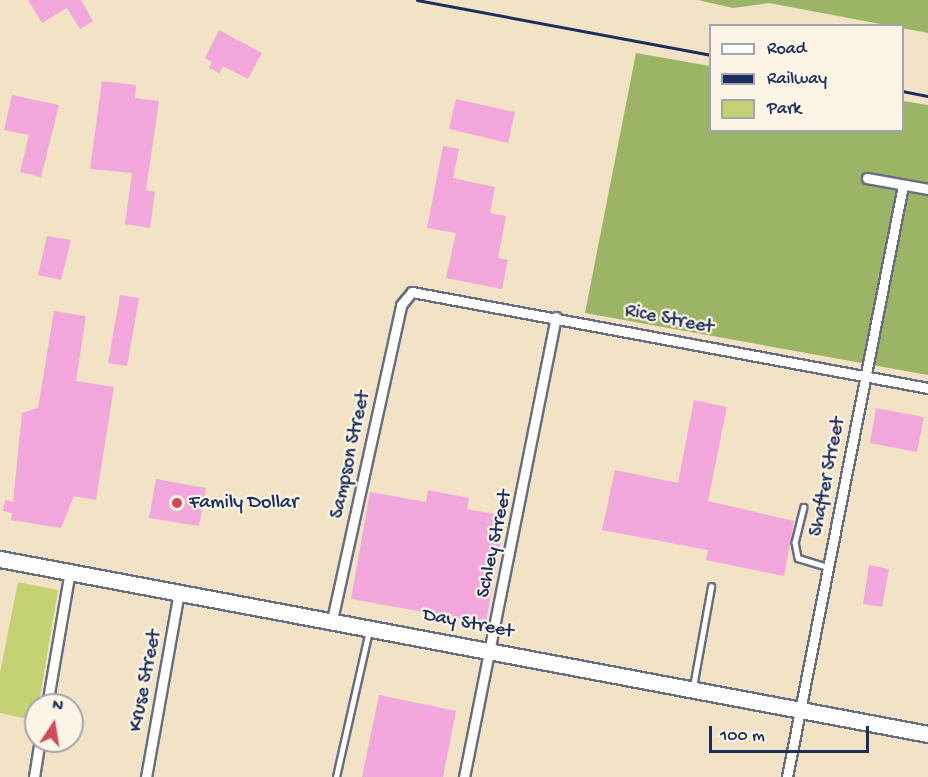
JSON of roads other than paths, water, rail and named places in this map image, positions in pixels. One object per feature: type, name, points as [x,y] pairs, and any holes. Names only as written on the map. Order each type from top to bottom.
[{"type":"main road","name":"Day Street","points":[[0,559],[693,687],[928,734]]},
{"type":"street","points":[[867,178],[928,189]]},
{"type":"street","name":"Shafter Street","points":[[787,777],[903,185]]},
{"type":"street","name":"Rice Street","points":[[404,296],[422,292],[928,387]]},
{"type":"street","name":"Sampson Street","points":[[332,620],[404,296]]},
{"type":"street","name":"Schley Street","points":[[464,777],[492,650],[556,317]]},
{"type":"street","points":[[49,693],[70,571]]},
{"type":"street","name":"Kruse Street","points":[[146,777],[179,592]]},
{"type":"street","points":[[34,777],[38,753]]},
{"type":"lane","points":[[804,507],[795,542],[798,558],[828,567]]},
{"type":"lane","points":[[693,687],[711,587]]},
{"type":"lane","points":[[336,777],[370,627]]},
{"type":"railway","points":[[417,0],[709,55]]},
{"type":"railway","points":[[904,91],[928,96]]},
{"type":"place","name":"Family Dollar","points":[[177,503]]}]
